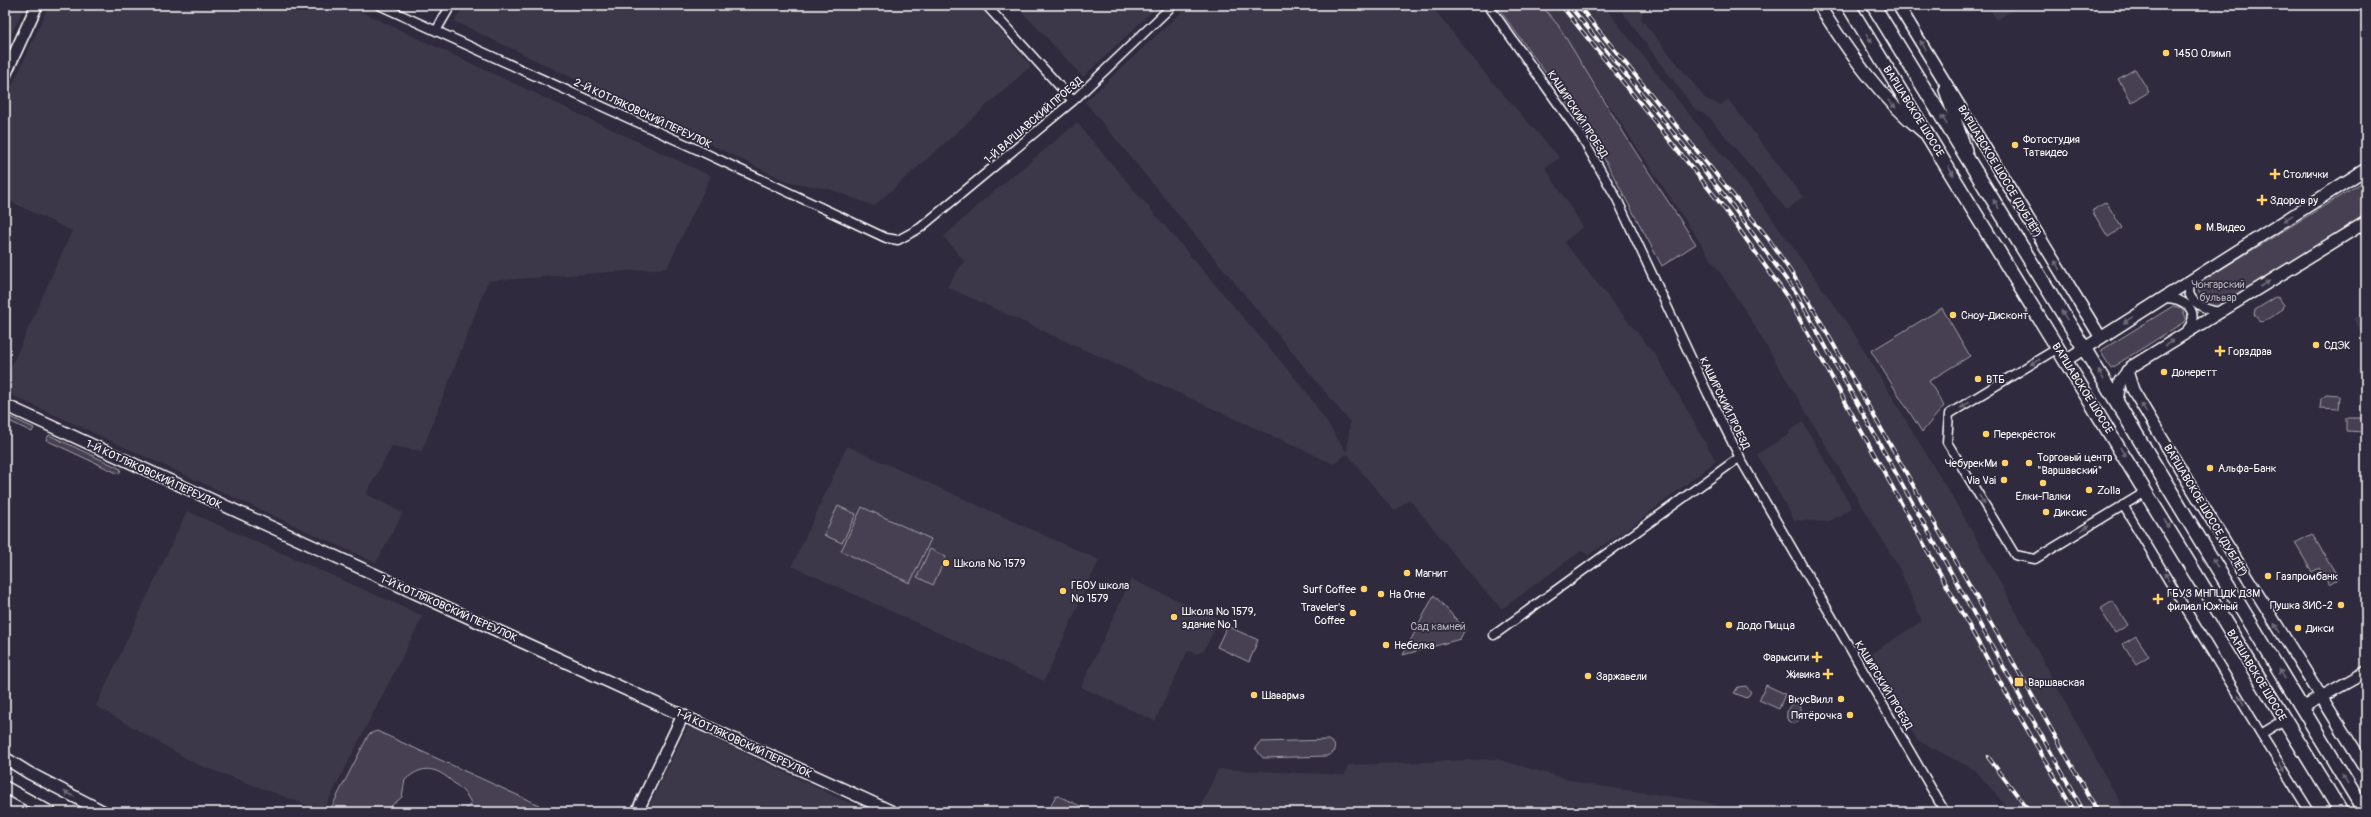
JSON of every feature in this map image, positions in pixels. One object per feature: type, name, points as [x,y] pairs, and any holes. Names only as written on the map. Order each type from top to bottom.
[{"type":"main road","name":"ВАРШАВСКОЕ ШОССЕ","points":[[1848,5],[2147,491],[2341,812]]},
{"type":"main road","name":"ВАРШАВСКОЕ ШОССЕ","points":[[1873,5],[2117,402],[2365,812]]},
{"type":"street","points":[[5,75],[37,5]]},
{"type":"street","name":"2-Й КОТЛЯКОВСКИЙ ПЕРЕУЛОК","points":[[379,5],[886,238],[898,240]]},
{"type":"street","points":[[436,30],[451,5]]},
{"type":"street","points":[[986,5],[1072,101]]},
{"type":"street","name":"1-Й ВАРШАВСКИЙ ПРОЕЗД","points":[[898,240],[920,228],[1072,101],[1173,5]]},
{"type":"street","name":"КАШИРСКИЙ ПРОЕЗД","points":[[1488,5],[1581,136],[1617,199],[1708,394],[1740,457],[1945,812]]},
{"type":"street","points":[[1819,5],[1852,57],[1882,94],[1903,116],[1930,137]]},
{"type":"street","name":"ВАРШАВСКОЕ ШОССЕ (ДУБЛЁР)","points":[[1898,5],[2101,338]]},
{"type":"street","points":[[1937,69],[1972,165]]},
{"type":"street","points":[[2066,360],[2196,275],[2366,169]]},
{"type":"street","points":[[2117,402],[2120,381],[2126,371],[2183,334],[2366,222]]},
{"type":"street","points":[[2196,275],[2189,287],[2191,297],[2202,308],[2220,312]]},
{"type":"street","points":[[2160,298],[2179,299],[2186,303],[2191,310],[2192,319],[2189,327],[2183,334]]},
{"type":"street","points":[[2058,348],[1949,414],[1947,442],[2015,555],[2035,559],[2147,491]]},
{"type":"street","name":"ВАРШАВСКОЕ ШОССЕ (ДУБЛЁР)","points":[[2126,371],[2133,390],[2193,490],[2366,769]]},
{"type":"street","name":"1-Й КОТЛЯКОВСКИЙ ПЕРЕУЛОК","points":[[5,405],[893,812]]},
{"type":"street","points":[[1494,635],[1740,457]]},
{"type":"street","points":[[2123,505],[2261,734],[2310,812]]},
{"type":"street","points":[[2302,707],[2366,672]]},
{"type":"street","points":[[636,812],[683,715]]},
{"type":"street","points":[[2261,734],[2284,720]]},
{"type":"street","points":[[5,758],[29,773],[104,812]]},
{"type":"street","points":[[5,787],[50,812]]},
{"type":"shaded area","points":[[5,5],[25,5],[5,48]]},
{"type":"shaded area","points":[[49,5],[347,5],[711,176],[667,268],[488,281],[422,451],[392,446],[366,494],[403,513],[376,563],[5,392],[5,380],[72,231],[5,199],[5,102]]},
{"type":"shaded area","points":[[465,5],[978,5],[1031,66],[874,206],[833,190],[786,181],[454,21]]},
{"type":"shaded area","points":[[1016,5],[1159,5],[1083,77]]},
{"type":"shaded area","points":[[1189,5],[1431,5],[1488,77],[1560,158],[1545,167],[1583,227],[1564,242],[1657,357],[1716,461],[1631,527],[1588,555],[1581,551],[1502,609],[1481,587],[1409,499],[1394,511],[1347,454],[1334,464],[947,287],[964,261],[944,237],[980,203],[1077,123],[1306,391],[1347,453],[1350,422],[1085,102]]},
{"type":"shaded area","points":[[1543,5],[1603,5],[1696,123],[1752,190],[1852,330],[1970,527],[2125,812],[2011,812],[1975,770],[1917,740],[1869,655],[1922,621],[1899,568],[1748,315]]},
{"type":"shaded area","points":[[1617,5],[1653,5],[1643,12],[1641,19],[1706,99],[1720,105],[1728,99],[1803,197],[1787,210],[1709,117],[1694,108]]},
{"type":"shaded area","points":[[1987,5],[2021,5],[1997,20]]},
{"type":"shaded area","points":[[2366,311],[2366,341],[2353,319]]},
{"type":"shaded area","points":[[1803,422],[1852,508],[1828,522],[1794,520],[1757,454],[1790,434],[1789,431]]},
{"type":"shaded area","name":"Школа № 1579","points":[[847,446],[1099,560],[1044,681],[792,566]]},
{"type":"shaded area","points":[[187,511],[423,616],[323,811],[196,764],[96,706]]},
{"type":"shaded area","points":[[1131,579],[1219,619],[1204,651],[1196,654],[1188,650],[1155,721],[1081,687]]},
{"type":"shaded area","points":[[688,726],[868,812],[646,812]]},
{"type":"shaded area","points":[[1496,759],[1585,784],[1702,801],[1739,812],[1198,812],[1218,769],[1345,775],[1348,765]]},
{"type":"green space","points":[[1496,5],[1541,5],[1558,25],[1633,148],[1696,244],[1662,266],[1593,138]]},
{"type":"green space","points":[[2135,69],[2149,92],[2132,102],[2118,79]]},
{"type":"green space","name":"Чонгарский бульвар","points":[[2366,180],[2366,216],[2219,308],[2210,306],[2204,302],[2198,288],[2202,281]]},
{"type":"green space","points":[[2106,202],[2122,228],[2108,237],[2092,211]]},
{"type":"green space","points":[[2276,297],[2279,298],[2284,305],[2283,309],[2263,322],[2259,321],[2254,314],[2255,310]]},
{"type":"green space","points":[[2173,306],[2182,308],[2186,318],[2184,322],[2111,368],[2100,351]]},
{"type":"green space","points":[[1942,308],[1970,356],[1929,381],[1944,406],[1922,432],[1871,351]]},
{"type":"green space","points":[[2326,395],[2340,396],[2339,409],[2320,408],[2321,399]]},
{"type":"green space","points":[[8,416],[34,428],[32,432],[7,420]]},
{"type":"green space","points":[[2346,418],[2365,418],[2364,432],[2346,431]]},
{"type":"green space","points":[[49,435],[121,469],[119,474],[46,440]]},
{"type":"green space","points":[[838,506],[856,514],[842,543],[824,535]]},
{"type":"green space","points":[[862,507],[931,539],[910,583],[841,551]]},
{"type":"green space","points":[[2312,534],[2339,579],[2329,585],[2319,568],[2312,572],[2295,543]]},
{"type":"green space","points":[[930,549],[946,557],[933,585],[917,577]]},
{"type":"green space","name":"Сад камней","points":[[1434,595],[1465,629],[1460,639],[1403,655]]},
{"type":"green space","points":[[2113,601],[2128,625],[2115,633],[2100,609]]},
{"type":"green space","points":[[1227,626],[1258,640],[1249,662],[1217,647]]},
{"type":"green space","points":[[2136,636],[2149,656],[2136,664],[2123,644]]},
{"type":"green space","points":[[1766,685],[1785,694],[1779,709],[1759,700]]},
{"type":"green space","points":[[1746,686],[1751,692],[1747,698],[1734,693],[1738,687]]},
{"type":"green space","points":[[1797,701],[1801,707],[1802,714],[1794,724],[1788,721],[1787,712],[1788,709]]},
{"type":"green space","points":[[377,731],[539,805],[540,812],[464,812],[471,803],[466,794],[442,774],[436,771],[424,770],[418,771],[405,780],[402,797],[390,807],[387,812],[329,812],[369,734]]},
{"type":"green space","points":[[1328,740],[1334,744],[1335,751],[1327,756],[1263,758],[1255,748],[1260,742]]},
{"type":"green space","points":[[1056,795],[1087,809],[1085,812],[1048,812]]},
{"type":"railway","points":[[1561,5],[1721,204],[1788,298],[2005,691],[2075,812]]},
{"type":"railway","points":[[1569,5],[1728,200],[1796,293],[2084,812]]},
{"type":"railway","points":[[1578,5],[1768,238],[1801,287],[2098,812]]},
{"type":"railway","points":[[1988,757],[2030,812]]},
{"type":"place","name":"1450 Олимп","points":[[2166,53]]},
{"type":"place","name":"Фотостудия Татвидео","points":[[2015,145]]},
{"type":"place","name":"Столички","points":[[2275,174]]},
{"type":"place","name":"Здоров ру","points":[[2262,200]]},
{"type":"place","name":"М.Видео","points":[[2198,227]]},
{"type":"place","name":"Сноу-Дисконт","points":[[1953,315]]},
{"type":"place","name":"СДЭК","points":[[2316,345]]},
{"type":"place","name":"Горздрав","points":[[2220,351]]},
{"type":"place","name":"Донеретт","points":[[2164,372]]},
{"type":"place","name":"ВТБ","points":[[1978,379]]},
{"type":"place","name":"Перекрёсток","points":[[1986,434]]},
{"type":"place","name":"ЧебурекМи","points":[[2005,463]]},
{"type":"place","name":"Торговый центр \"Варшавский\"","points":[[2029,463]]},
{"type":"place","name":"Альфа-Банк","points":[[2210,468]]},
{"type":"place","name":"Via Vai","points":[[2004,480]]},
{"type":"place","name":"Ёлки-Палки","points":[[2043,483]]},
{"type":"place","name":"Zolla","points":[[2089,490]]},
{"type":"place","name":"Диксис","points":[[2046,512]]},
{"type":"place","name":"Школа № 1579","points":[[946,563]]},
{"type":"place","name":"Магнит","points":[[1407,573]]},
{"type":"place","name":"Газпромбанк","points":[[2268,576]]},
{"type":"place","name":"Surf Coffee","points":[[1364,589]]},
{"type":"place","name":"ГБОУ школа № 1579","points":[[1063,591]]},
{"type":"place","name":"На Огне","points":[[1381,594]]},
{"type":"place","name":"ГБУЗ МНПЦДК ДЗМ филиал Южный","points":[[2158,599]]},
{"type":"place","name":"Пушка ЗИС-2","points":[[2341,605]]},
{"type":"place","name":"Traveler's Coffee","points":[[1353,613]]},
{"type":"place","name":"Школа № 1579, здание № 1","points":[[1174,617]]},
{"type":"place","name":"Додо Пицца","points":[[1729,625]]},
{"type":"place","name":"Дикси","points":[[2298,628]]},
{"type":"place","name":"Небелка","points":[[1386,645]]},
{"type":"place","name":"Фармсити","points":[[1817,657]]},
{"type":"place","name":"Живика","points":[[1828,674]]},
{"type":"place","name":"Заржавели","points":[[1588,676]]},
{"type":"place","name":"Варшавская","points":[[2019,682]]},
{"type":"place","name":"Шавармэ","points":[[1254,695]]},
{"type":"place","name":"ВкусВилл","points":[[1841,699]]},
{"type":"place","name":"Пятёрочка","points":[[1850,715]]}]
